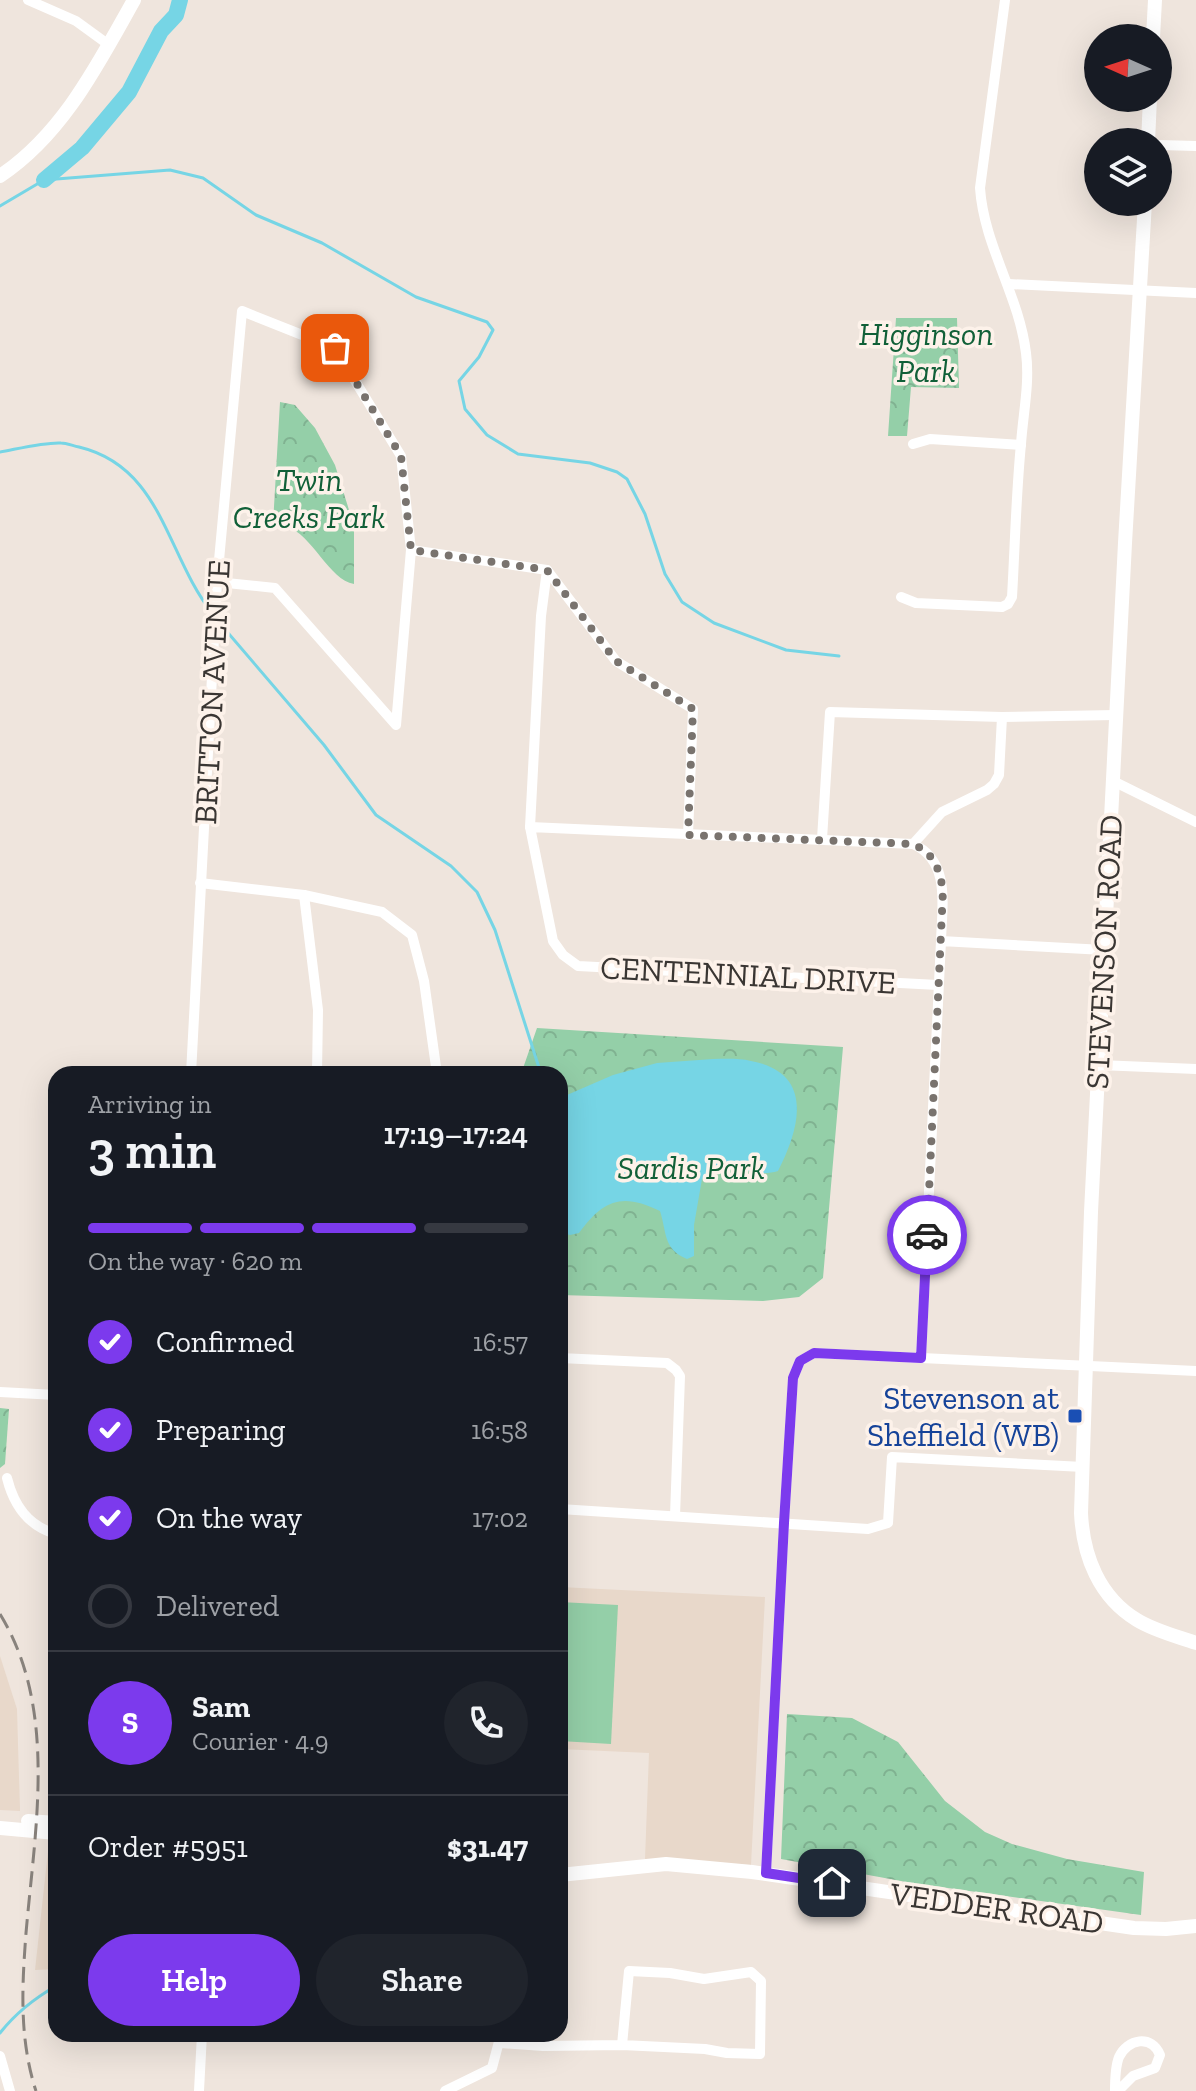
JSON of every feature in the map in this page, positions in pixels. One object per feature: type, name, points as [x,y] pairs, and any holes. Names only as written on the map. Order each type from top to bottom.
[{"type":"street","points":[[28,0],[76,21],[109,45]]},
{"type":"street","points":[[0,176],[46,137],[74,100],[134,0]]},
{"type":"street","points":[[901,597],[916,603],[1002,607],[1012,597],[1028,377],[1026,351],[1009,284],[984,220],[980,188],[1005,0]]},
{"type":"street","points":[[1154,24],[1155,0]]},
{"type":"street","points":[[1172,145],[1196,146]]},
{"type":"street","name":"STEVENSON ROAD","points":[[1144,216],[1091,1212],[1082,1532],[1089,1562],[1115,1601],[1136,1619],[1153,1628],[1196,1643]]},
{"type":"street","points":[[1009,284],[1196,293]]},
{"type":"street","name":"BRITTON AVENUE","points":[[191,1066],[217,582],[242,311],[335,348],[401,456],[411,550]]},
{"type":"street","points":[[913,444],[930,439],[1021,445]]},
{"type":"street","points":[[217,582],[275,588],[396,725],[411,550],[547,570],[616,661],[693,709],[688,835]]},
{"type":"street","name":"CENTENNIAL DRIVE","points":[[547,570],[541,616],[530,827],[553,941],[563,955],[578,966],[938,985]]},
{"type":"street","points":[[822,839],[830,712],[1002,717],[1116,715]]},
{"type":"street","points":[[913,844],[942,812],[994,784],[999,775],[1002,717]]},
{"type":"street","points":[[1113,781],[1196,822]]},
{"type":"street","points":[[530,827],[913,844],[924,849],[938,867],[943,890],[921,1358]]},
{"type":"street","points":[[200,883],[304,895],[382,912],[412,935],[424,981],[436,1066]]},
{"type":"street","points":[[304,895],[318,1010],[317,1066]]},
{"type":"street","points":[[941,941],[1104,950]]},
{"type":"street","points":[[1099,1065],[1196,1069]]},
{"type":"street","points":[[766,1873],[793,1378],[800,1361],[814,1353],[1196,1371]]},
{"type":"street","points":[[568,1358],[667,1363],[676,1370],[680,1376],[675,1516]]},
{"type":"street","points":[[0,1392],[48,1395]]},
{"type":"street","points":[[568,1509],[868,1529],[888,1523],[892,1457],[1083,1467]]},
{"type":"street","points":[[7,1478],[11,1494],[25,1518],[48,1531]]},
{"type":"street","points":[[0,1819],[48,1822]]},
{"type":"street","points":[[0,1828],[48,1832]]},
{"type":"street","name":"VEDDER ROAD","points":[[568,1874],[666,1864],[766,1873],[1134,1928],[1196,1926]]},
{"type":"street","points":[[518,2042],[543,2046],[622,2045],[760,2054],[761,1981],[751,1972],[704,1979],[629,1971],[622,2045]]},
{"type":"street","points":[[1141,2041],[1155,2045],[1160,2055],[1155,2068],[1133,2076],[1116,2091],[1117,2061],[1122,2052],[1141,2041]]},
{"type":"street","points":[[199,2091],[202,2042]]},
{"type":"street","points":[[445,2091],[492,2068],[499,2042]]},
{"type":"street","points":[[0,2056],[10,2091]]},
{"type":"shaded area","points":[[568,1587],[765,1597],[751,1865],[645,1859],[649,1753],[568,1749]]},
{"type":"shaded area","points":[[0,1656],[17,1709],[20,1811],[0,1810]]},
{"type":"shaded area","points":[[48,1851],[48,1969],[35,1970]]},
{"type":"green space","name":"Higginson Park","points":[[896,318],[957,318],[959,388],[911,387],[907,436],[888,436]]},
{"type":"green space","name":"Twin Creeks Park","points":[[280,402],[295,405],[315,428],[335,465],[354,526],[354,584],[337,575],[296,531],[273,524]]},
{"type":"green space","name":"Sardis Park","points":[[537,1028],[843,1047],[823,1278],[799,1297],[763,1301],[568,1295],[568,1066],[524,1066]]},
{"type":"green space","points":[[0,1408],[9,1409],[5,1464],[0,1468]]},
{"type":"green space","points":[[568,1602],[618,1605],[611,1744],[568,1741]]},
{"type":"green space","points":[[787,1714],[852,1718],[898,1742],[945,1801],[985,1832],[1012,1844],[1067,1859],[1144,1872],[1141,1915],[912,1883],[781,1859]]},
{"type":"water","points":[[732,1059],[771,1067],[785,1077],[797,1104],[792,1137],[778,1171],[758,1173],[731,1168],[712,1172],[702,1179],[694,1225],[694,1256],[687,1259],[670,1245],[660,1211],[635,1202],[614,1202],[596,1213],[579,1233],[568,1234],[568,1095],[613,1075],[657,1063]]},
{"type":"waterway","points":[[44,180],[82,148],[129,92],[161,31],[176,15],[180,0]]},
{"type":"waterway","points":[[0,206],[44,180],[170,170],[203,178],[256,215],[322,243],[416,297],[487,322],[493,330],[479,357],[459,381],[465,409],[487,435],[518,454],[590,463],[617,472],[627,479],[645,514],[665,574],[682,602],[714,623],[786,650],[839,656]]},
{"type":"waterway","points":[[0,452],[66,443],[107,458],[129,473],[160,516],[197,591],[213,614]]},
{"type":"waterway","points":[[217,620],[324,745],[376,815],[451,866],[477,892],[495,930],[538,1066]]},
{"type":"waterway","points":[[0,2033],[12,2019],[48,1991]]},
{"type":"railway","points":[[0,1614],[18,1651],[30,1689],[36,1729],[37,1811],[23,1993],[24,2032],[36,2091]]},
{"type":"way so far","points":[[335,348],[401,456],[411,550],[547,570],[616,661],[693,709],[688,835],[913,844],[924,849],[938,867],[943,890],[927,1235]]},
{"type":"place","name":"Stevenson at Sheffield (WB)","points":[[1075,1416]]},
{"type":"route","points":[[832,1883],[766,1873],[793,1378],[800,1361],[814,1353],[921,1358],[927,1235]]}]
